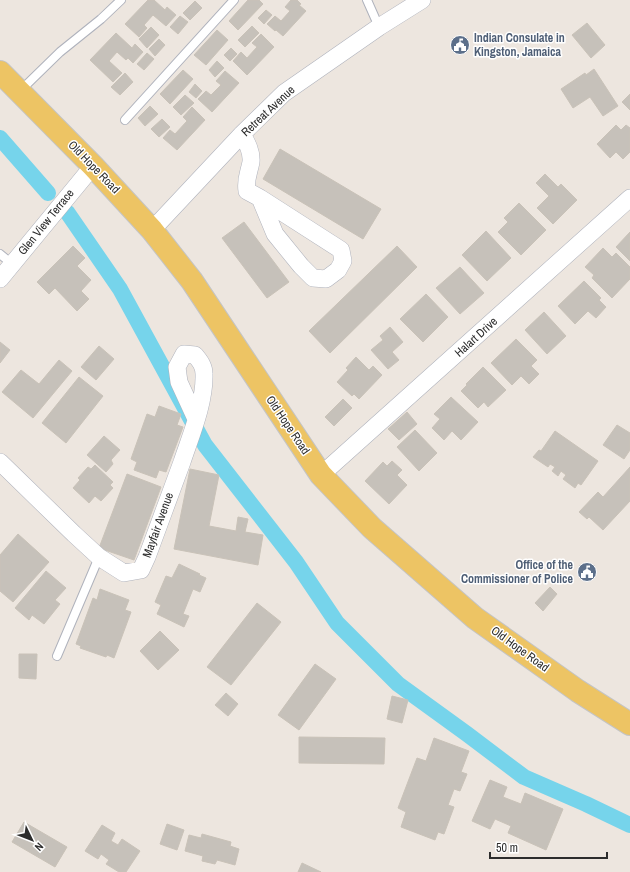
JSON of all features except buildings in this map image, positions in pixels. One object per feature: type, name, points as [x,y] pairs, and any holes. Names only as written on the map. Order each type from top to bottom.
[{"type":"main road","name":"Old Hope Road","points":[[0,72],[93,166],[152,230],[192,281],[321,475],[372,528],[475,618],[578,691],[630,724]]},
{"type":"street","name":"Retreat Avenue","points":[[152,230],[242,134],[284,93],[379,27],[422,0]]},
{"type":"street","points":[[242,134],[249,146],[251,161],[246,182],[247,191],[260,198],[341,250],[343,260],[338,270],[326,279],[313,278],[301,266],[275,234],[260,198]]},
{"type":"street","name":"Glen View Terrace","points":[[0,279],[6,259],[93,166]]},
{"type":"street","name":"Halart Drive","points":[[321,475],[630,198]]},
{"type":"street","name":"Mayfair Avenue","points":[[0,462],[99,557],[124,573],[141,570],[196,420]]},
{"type":"lane","points":[[19,91],[60,52],[101,19],[121,0]]},
{"type":"lane","points":[[125,120],[234,0]]},
{"type":"lane","points":[[367,0],[379,27]]},
{"type":"lane","points":[[57,656],[99,557]]},
{"type":"waterway","points":[[0,138],[48,193]]},
{"type":"waterway","points":[[67,212],[120,289],[205,445],[296,562],[337,623],[398,684],[524,777],[630,825]]},
{"type":"place","name":"Indian Consulate in Kingston, Jamaica","points":[[460,45]]},
{"type":"place","name":"Office of the Commissioner of Police","points":[[587,572]]}]
